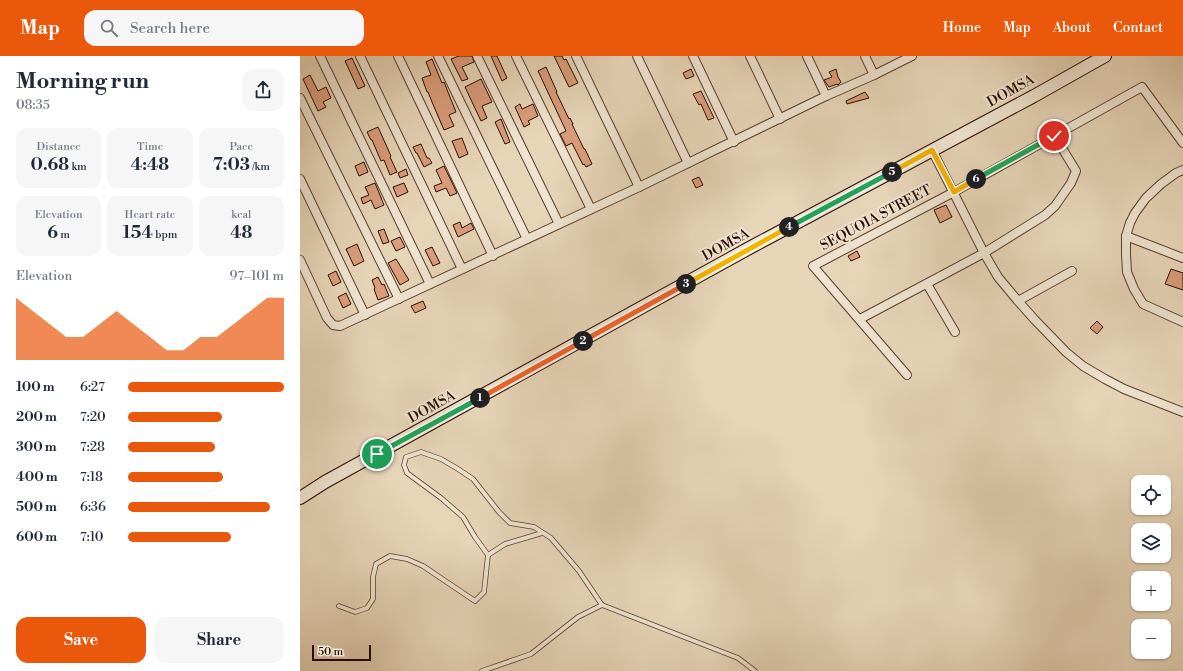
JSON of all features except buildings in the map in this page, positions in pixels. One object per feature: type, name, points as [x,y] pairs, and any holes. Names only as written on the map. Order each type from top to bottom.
[{"type":"main road","name":"DOMSA","points":[[300,498],[325,482],[753,246],[1105,56]]},
{"type":"street","points":[[320,56],[430,284]]},
{"type":"street","points":[[360,56],[462,269]]},
{"type":"street","points":[[398,56],[493,256]]},
{"type":"street","points":[[438,56],[527,240]]},
{"type":"street","points":[[477,56],[559,224]]},
{"type":"street","points":[[516,56],[591,209]]},
{"type":"street","points":[[576,56],[639,187]]},
{"type":"street","points":[[637,56],[688,163]]},
{"type":"street","points":[[693,56],[734,142]]},
{"type":"street","points":[[750,56],[780,119]]},
{"type":"street","points":[[807,56],[826,96]]},
{"type":"street","points":[[865,56],[874,75]]},
{"type":"street","points":[[300,260],[327,318],[333,325],[340,326],[527,240],[912,56]]},
{"type":"street","name":"SEQUOIA STREET","points":[[860,319],[814,266],[954,192],[1142,87],[1183,144]]},
{"type":"street","points":[[300,98],[399,299]]},
{"type":"street","points":[[907,375],[860,319],[984,253],[1045,215],[1055,206],[1076,172],[1054,136]]},
{"type":"street","points":[[932,150],[984,253],[998,277],[1018,301],[1066,352],[1083,366],[1104,379],[1124,389],[1183,412]]},
{"type":"street","points":[[1183,170],[1176,172],[1146,198],[1135,213],[1126,236],[1127,272],[1134,289],[1143,304],[1183,322]]},
{"type":"street","points":[[300,179],[365,315]]},
{"type":"street","points":[[1126,236],[1183,258]]},
{"type":"street","points":[[1018,301],[1072,271]]},
{"type":"street","points":[[927,284],[955,332]]},
{"type":"lane","points":[[339,606],[355,612],[367,608],[373,599],[373,577],[376,564],[390,556],[407,559],[423,566],[475,601],[484,592],[488,554],[475,537],[463,517],[442,498],[407,472],[404,465],[406,457],[421,452],[441,459],[472,479],[499,512],[510,522],[534,527],[551,538],[579,571],[602,605],[738,658],[755,671]]},
{"type":"lane","points":[[488,554],[505,544],[542,533]]},
{"type":"lane","points":[[482,671],[531,654],[578,617],[602,605]]},
{"type":"route","points":[[377,454],[753,246],[932,150],[954,192],[1054,136]]}]
